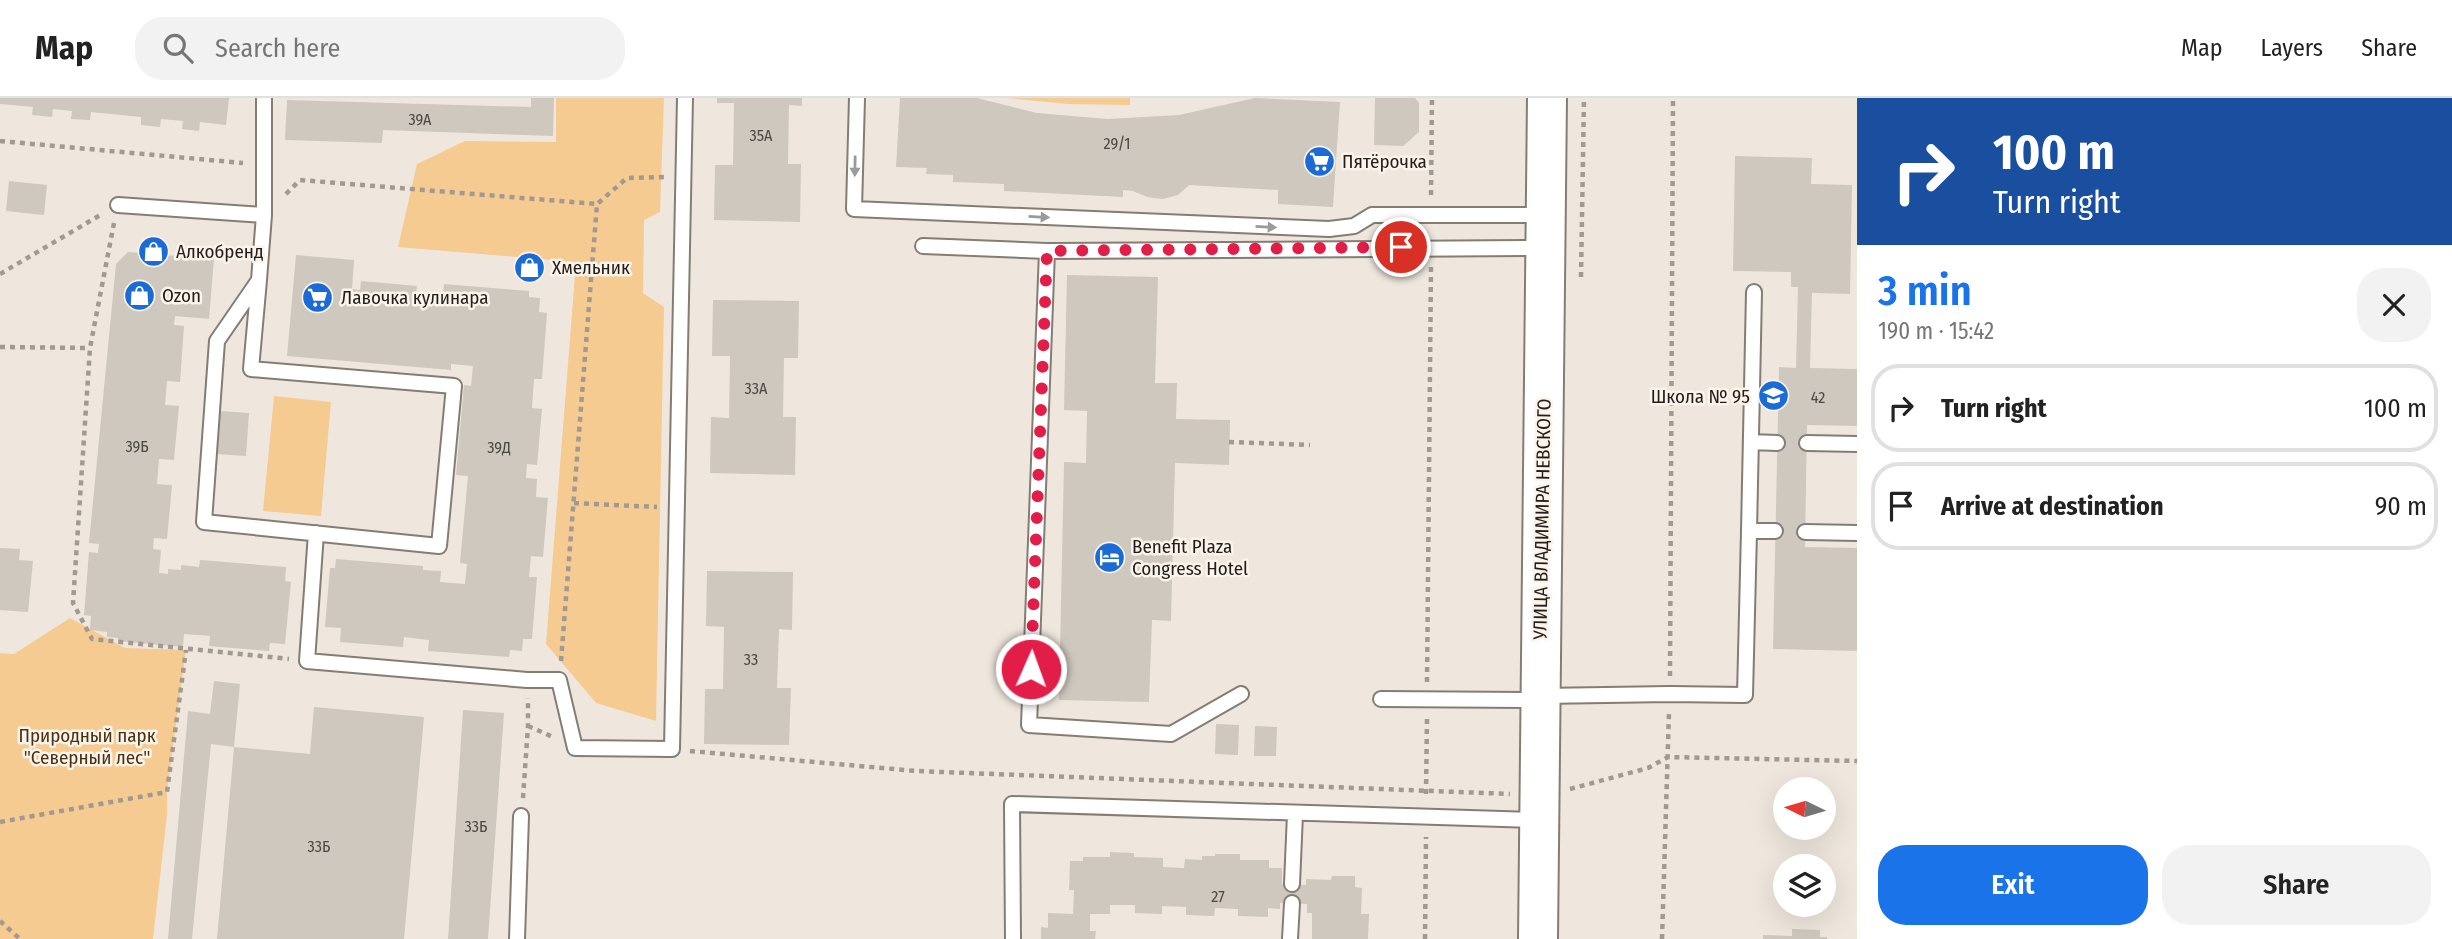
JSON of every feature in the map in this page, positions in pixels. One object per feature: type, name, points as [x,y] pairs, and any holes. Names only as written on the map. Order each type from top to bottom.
[{"type":"street","name":"УЛИЦА ВЛАДИМИРА НЕВСКОГО","points":[[1538,939],[1547,98]]},
{"type":"lane","points":[[260,280],[217,341],[204,522],[439,546],[454,386],[251,369],[260,280],[264,215],[264,98]]},
{"type":"lane","points":[[316,533],[307,661],[527,680],[559,680],[575,748],[672,749],[685,98]]},
{"type":"lane","points":[[857,98],[854,209],[1329,229],[1354,226],[1372,215],[1431,215],[1546,231]]},
{"type":"lane","points":[[118,205],[264,215]]},
{"type":"lane","points":[[923,246],[1047,251],[1312,250],[1351,247],[1431,249],[1546,231]]},
{"type":"lane","points":[[1047,251],[1029,725],[1171,734],[1241,694]]},
{"type":"lane","points":[[1381,699],[1745,695],[1754,292]]},
{"type":"lane","points":[[1751,442],[1777,443]]},
{"type":"lane","points":[[1807,443],[1857,444]]},
{"type":"lane","points":[[1749,531],[1775,531]]},
{"type":"lane","points":[[1805,532],[1857,533]]},
{"type":"lane","points":[[1013,939],[1012,804],[1426,818],[1539,807]]},
{"type":"lane","points":[[1292,884],[1295,814]]},
{"type":"lane","points":[[517,939],[521,816]]},
{"type":"lane","points":[[1290,939],[1292,903]]},
{"type":"path","points":[[1431,215],[1432,98]]},
{"type":"path","points":[[1662,939],[1670,694],[1672,98]]},
{"type":"path","points":[[0,141],[264,165]]},
{"type":"path","points":[[559,680],[597,204],[627,178],[684,176]]},
{"type":"path","points":[[264,215],[300,180],[597,204]]},
{"type":"path","points":[[0,274],[118,205]]},
{"type":"path","points":[[118,205],[90,348],[73,603],[92,639],[307,661]]},
{"type":"path","points":[[1425,939],[1431,249]]},
{"type":"path","points":[[0,346],[90,348]]},
{"type":"path","points":[[1229,442],[1310,445]]},
{"type":"path","points":[[574,503],[677,508]]},
{"type":"path","points":[[0,822],[167,792],[186,650]]},
{"type":"path","points":[[521,816],[528,726],[527,680]]},
{"type":"path","points":[[672,749],[916,771],[1426,791],[1539,807],[1648,768],[1668,757],[1857,761]]},
{"type":"path","points":[[0,921],[20,939]]},
{"type":"green space","points":[[556,98],[664,98],[660,212],[644,220],[643,293],[664,307],[656,721],[596,703],[546,644],[576,262],[398,247],[417,164],[465,141],[556,142]]},
{"type":"green space","points":[[1007,98],[1130,98],[1130,105],[1068,104]]},
{"type":"green space","points":[[274,396],[331,402],[321,516],[263,511]]},
{"type":"green space","name":"Природный парк \"Северный лес\"","points":[[70,618],[125,648],[186,650],[167,792],[167,815],[153,939],[0,939],[0,653],[14,654]]},
{"type":"building","points":[[0,98],[229,98],[226,125],[200,122],[199,131],[182,129],[183,121],[161,119],[160,127],[141,125],[141,117],[91,112],[90,120],[71,119],[72,111],[53,109],[52,117],[32,115],[33,107],[0,104]]},
{"type":"building","points":[[531,98],[554,98],[553,136],[383,130],[382,143],[285,140],[287,100],[531,107]]},
{"type":"building","points":[[717,98],[802,98],[802,106],[789,105],[788,164],[801,164],[800,222],[714,220],[715,165],[733,165],[734,103],[717,103]]},
{"type":"building","points":[[900,98],[977,98],[1037,113],[1108,119],[1179,115],[1255,98],[1340,102],[1333,207],[1278,204],[1278,190],[1189,185],[1178,195],[1163,199],[1123,190],[1123,197],[1004,191],[1004,184],[953,182],[953,175],[926,174],[927,168],[896,167]]},
{"type":"building","points":[[1375,98],[1415,98],[1419,103],[1419,132],[1403,146],[1374,145]]},
{"type":"building","points":[[1735,156],[1812,158],[1811,184],[1852,185],[1850,294],[1812,293],[1810,368],[1857,369],[1857,426],[1807,425],[1805,547],[1857,548],[1857,651],[1773,649],[1779,367],[1796,368],[1798,287],[1791,287],[1791,272],[1733,271]]},
{"type":"building","points":[[9,181],[47,185],[44,215],[6,211]]},
{"type":"building","points":[[128,252],[214,259],[209,319],[175,316],[174,325],[184,326],[180,382],[167,381],[165,405],[179,406],[174,460],[159,459],[157,484],[172,485],[167,539],[154,538],[153,549],[161,550],[159,573],[168,574],[168,569],[181,570],[181,565],[199,567],[200,560],[286,567],[285,581],[291,582],[285,644],[270,643],[269,651],[209,646],[210,636],[184,634],[183,647],[118,641],[118,638],[107,637],[107,632],[90,630],[91,616],[84,615],[89,552],[98,553],[99,544],[89,543],[116,264]]},
{"type":"building","points":[[296,255],[354,260],[352,289],[360,290],[361,281],[417,286],[416,294],[443,297],[444,284],[529,291],[529,297],[540,298],[539,312],[547,313],[542,379],[534,379],[532,408],[542,409],[537,465],[527,464],[526,478],[537,479],[536,497],[548,498],[543,557],[531,556],[529,577],[537,577],[532,639],[523,639],[522,651],[510,650],[509,657],[428,651],[429,640],[404,637],[403,647],[340,642],[341,628],[325,627],[330,568],[335,568],[336,559],[423,566],[423,570],[441,571],[440,582],[465,584],[467,564],[460,563],[468,476],[456,475],[464,385],[471,386],[473,366],[451,364],[451,370],[287,356]]},
{"type":"building","points":[[1067,275],[1158,277],[1155,383],[1177,383],[1176,419],[1230,420],[1229,465],[1175,463],[1171,621],[1152,620],[1149,702],[1059,700],[1064,462],[1086,463],[1087,411],[1064,410]]},
{"type":"building","points":[[713,300],[799,301],[798,358],[784,358],[783,417],[796,417],[795,475],[710,473],[711,417],[729,418],[730,356],[712,356]]},
{"type":"building","points":[[220,411],[249,413],[246,456],[216,454]]},
{"type":"building","points":[[0,548],[20,549],[19,560],[33,561],[28,612],[0,610]]},
{"type":"building","points":[[707,571],[793,572],[792,630],[779,629],[777,688],[791,688],[789,745],[704,744],[705,689],[723,689],[724,627],[706,626]]},
{"type":"building","points":[[214,681],[240,684],[234,747],[211,744],[192,939],[168,939],[188,711],[210,714]]},
{"type":"building","points":[[314,707],[424,717],[404,939],[217,939],[234,747],[310,754]]},
{"type":"building","points":[[463,710],[504,713],[488,939],[448,939]]},
{"type":"building","points":[[1216,724],[1239,725],[1238,755],[1215,754]]},
{"type":"building","points":[[1255,726],[1277,727],[1276,756],[1254,756]]},
{"type":"building","points":[[1110,852],[1134,853],[1134,857],[1163,858],[1163,867],[1184,868],[1185,859],[1202,860],[1202,856],[1240,854],[1240,860],[1269,860],[1269,868],[1282,868],[1282,884],[1306,885],[1306,879],[1331,880],[1332,876],[1355,876],[1355,887],[1362,888],[1361,914],[1369,914],[1368,939],[1312,939],[1312,913],[1307,913],[1307,904],[1280,903],[1280,909],[1268,908],[1268,917],[1238,916],[1238,909],[1215,908],[1214,916],[1186,915],[1186,907],[1162,906],[1162,914],[1135,913],[1135,905],[1110,905],[1110,914],[1090,914],[1090,931],[1096,931],[1095,939],[1041,939],[1041,927],[1048,928],[1048,913],[1073,914],[1074,890],[1069,890],[1070,861],[1083,861],[1083,857],[1110,857]]},
{"type":"building","points":[[1792,929],[1820,930],[1820,937],[1827,939],[1763,939],[1763,935],[1792,936]]},
{"type":"place","name":"Пятёрочка","points":[[1319,161]]},
{"type":"place","name":"Алкобренд","points":[[153,251]]},
{"type":"place","name":"Хмельник","points":[[529,267]]},
{"type":"place","name":"Ozon","points":[[139,295]]},
{"type":"place","name":"Лавочка кулинара","points":[[318,297]]},
{"type":"place","name":"Школа № 95","points":[[1773,396]]},
{"type":"place","name":"Benefit Plaza Congress Hotel","points":[[1109,557]]},
{"type":"route","points":[[1031,669],[1047,251],[1401,247]]}]
